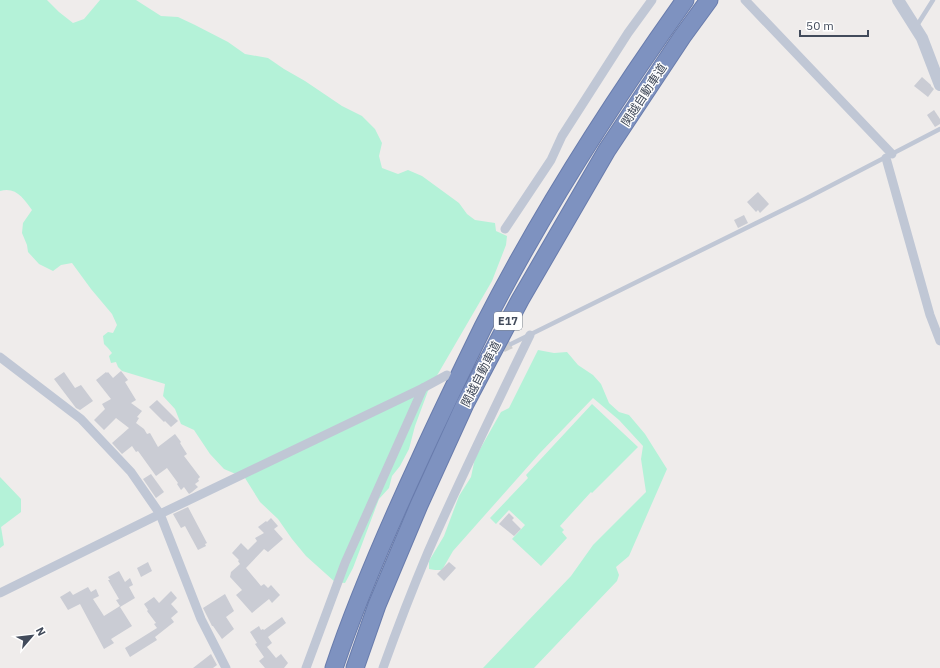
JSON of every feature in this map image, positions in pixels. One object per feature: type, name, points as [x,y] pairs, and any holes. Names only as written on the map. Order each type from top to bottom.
[{"type":"highway","name":"関越自動車道","points":[[334,668],[382,543],[444,408],[484,326],[522,256],[602,121],[685,0]]},
{"type":"highway","name":"関越自動車道","points":[[355,668],[378,605],[423,498],[465,404],[516,307],[554,239],[607,150],[682,37],[709,0]]},
{"type":"street","points":[[505,229],[551,160],[562,136],[624,39],[652,0]]},
{"type":"street","points":[[745,0],[889,156],[930,315],[940,340]]},
{"type":"street","points":[[898,0],[916,27],[928,50],[940,85]]},
{"type":"street","points":[[383,668],[428,553],[478,442],[530,335]]},
{"type":"street","points":[[0,357],[81,419],[131,472],[160,514],[201,619],[226,668]]},
{"type":"street","points":[[0,593],[447,375]]},
{"type":"street","points":[[306,668],[344,563],[423,388]]},
{"type":"lane","points":[[916,27],[933,0]]},
{"type":"lane","points":[[511,344],[805,199],[940,129]]},
{"type":"green space","points":[[0,0],[47,0],[73,23],[84,19],[100,0],[136,0],[161,16],[178,17],[195,25],[228,42],[245,54],[268,58],[342,106],[362,116],[375,129],[382,143],[379,156],[382,168],[398,174],[408,170],[422,176],[459,203],[467,214],[475,220],[495,223],[496,231],[507,236],[506,245],[492,281],[428,391],[415,426],[409,449],[400,466],[392,476],[389,488],[379,499],[353,568],[345,583],[335,582],[306,556],[278,519],[260,502],[245,478],[224,469],[210,454],[194,430],[181,424],[175,409],[163,396],[165,384],[122,371],[116,362],[111,363],[109,356],[112,353],[104,344],[103,336],[108,332],[113,333],[117,325],[112,314],[72,263],[61,265],[53,271],[39,264],[28,252],[22,233],[23,223],[32,210],[19,194],[11,190],[0,191]]},
{"type":"green space","points":[[538,350],[554,353],[567,352],[578,365],[593,375],[601,384],[609,403],[619,412],[629,415],[645,434],[667,469],[629,556],[616,567],[619,575],[617,581],[534,668],[483,668],[571,576],[593,545],[646,492],[641,459],[643,446],[619,420],[593,398],[539,454],[453,551],[442,570],[429,569],[429,561],[444,536],[459,496],[471,477],[475,458],[501,412],[509,408]]},
{"type":"green space","points":[[592,404],[638,447],[592,493],[591,492],[560,526],[564,530],[562,532],[567,538],[541,566],[512,539],[525,525],[509,510],[496,524],[490,518],[528,478],[526,475]]},
{"type":"green space","points":[[0,477],[21,499],[21,512],[1,527],[4,545],[0,548]]},
{"type":"building","points":[[922,77],[934,89],[928,97],[914,86]]},
{"type":"building","points":[[934,110],[940,119],[940,124],[935,127],[927,115]]},
{"type":"building","points":[[758,192],[769,204],[760,213],[758,210],[756,212],[747,202]]},
{"type":"building","points":[[744,215],[748,223],[738,228],[734,220]]},
{"type":"building","points":[[121,371],[128,380],[125,382],[136,400],[131,403],[142,411],[137,417],[139,418],[136,423],[144,429],[147,434],[150,433],[158,447],[175,434],[181,442],[180,443],[187,454],[184,456],[200,477],[198,479],[199,481],[195,484],[198,487],[189,494],[184,487],[181,490],[177,484],[178,483],[167,468],[156,476],[138,451],[136,452],[132,446],[122,454],[112,443],[129,428],[116,418],[104,430],[94,420],[105,409],[102,404],[111,399],[96,380],[106,372],[108,372],[113,378]]},
{"type":"building","points":[[64,372],[75,388],[81,385],[93,401],[80,410],[76,408],[54,379]]},
{"type":"building","points":[[157,400],[178,421],[171,427],[149,407]]},
{"type":"building","points":[[151,474],[164,492],[156,498],[143,479]]},
{"type":"building","points":[[188,507],[207,543],[205,544],[206,546],[198,550],[185,526],[181,528],[173,514]]},
{"type":"building","points":[[509,513],[514,518],[512,520],[521,529],[514,536],[499,524]]},
{"type":"building","points":[[271,518],[278,526],[274,529],[283,539],[268,552],[264,549],[246,568],[261,586],[264,584],[268,588],[271,585],[280,595],[272,603],[269,599],[252,613],[236,595],[242,590],[230,577],[231,572],[240,564],[238,561],[239,560],[232,553],[241,543],[248,550],[257,541],[255,538],[264,533],[258,527]]},
{"type":"building","points":[[148,562],[152,571],[141,577],[137,568]]},
{"type":"building","points":[[449,562],[456,568],[444,581],[437,574]]},
{"type":"building","points":[[119,571],[125,582],[130,578],[133,585],[129,587],[135,598],[120,607],[132,626],[111,639],[114,643],[104,649],[80,604],[68,610],[60,597],[70,591],[73,595],[88,587],[91,592],[96,589],[99,596],[93,599],[104,616],[120,606],[116,600],[119,599],[108,580],[110,580],[108,577]]},
{"type":"building","points":[[171,591],[177,598],[171,604],[178,612],[171,618],[174,622],[155,637],[157,640],[130,657],[125,648],[157,628],[154,624],[156,623],[147,611],[148,610],[144,604],[154,597],[159,603]]},
{"type":"building","points":[[225,594],[234,611],[226,617],[234,629],[222,639],[212,626],[203,608]]},
{"type":"building","points":[[282,617],[286,623],[268,637],[272,643],[267,647],[276,658],[281,654],[288,663],[284,668],[265,668],[259,661],[264,657],[255,644],[257,643],[250,632],[259,626],[261,630],[264,630]]},
{"type":"building","points":[[211,654],[217,665],[213,668],[193,668]]},
{"type":"tunnel","points":[[466,365],[511,344]]}]
